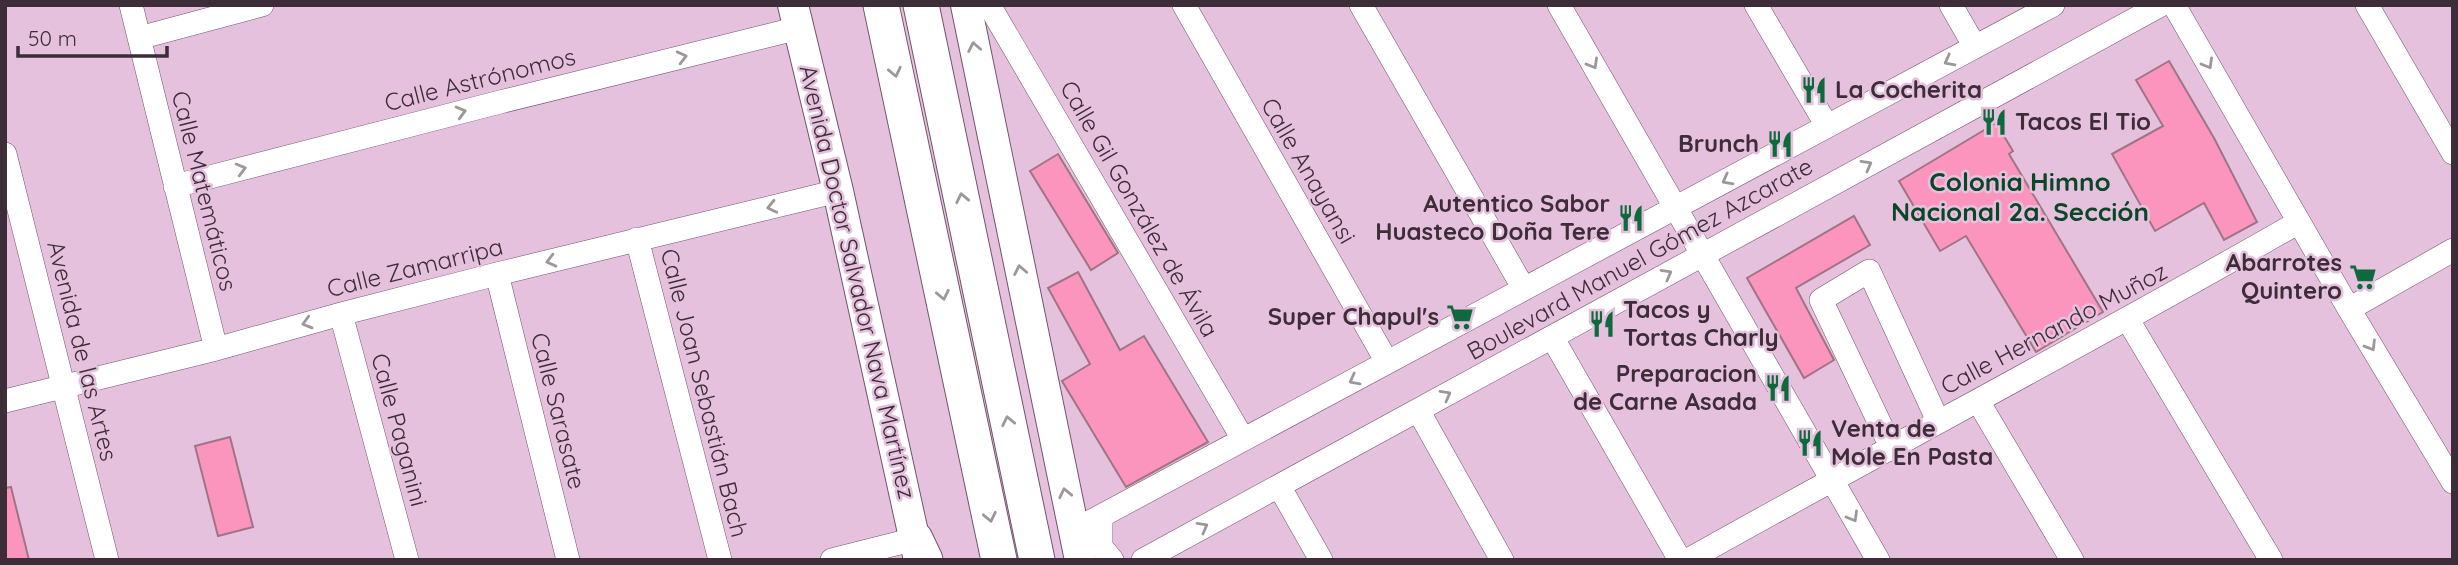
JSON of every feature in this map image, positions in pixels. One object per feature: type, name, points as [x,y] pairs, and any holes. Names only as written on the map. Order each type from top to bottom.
[{"type":"highway","points":[[881,5],[999,560]]},
{"type":"highway","points":[[921,5],[1039,560]]},
{"type":"main road","points":[[966,5],[1080,560]]},
{"type":"main road","name":"Avenida Doctor Salvador Nava Martínez","points":[[796,17],[920,553]]},
{"type":"street","name":"Calle Matemáticos","points":[[131,5],[216,349]]},
{"type":"street","points":[[139,38],[262,5]]},
{"type":"street","name":"Calle Gil González de Ávila","points":[[989,5],[1244,439]]},
{"type":"street","name":"Calle Anayansi","points":[[1184,5],[1387,362]]},
{"type":"street","points":[[1361,5],[1524,289]]},
{"type":"street","points":[[1559,5],[1878,560]]},
{"type":"street","points":[[1756,5],[1827,126]]},
{"type":"street","points":[[1951,5],[1975,47]]},
{"type":"street","name":"Boulevard Manuel Gómez Azcarate","points":[[1073,531],[2053,5]]},
{"type":"street","name":"Boulevard Manuel Gómez Azcarate","points":[[1143,560],[2161,5]]},
{"type":"street","points":[[2174,5],[2349,309],[2453,482]]},
{"type":"street","points":[[2367,5],[2453,153]]},
{"type":"street","name":"Calle Astrónomos","points":[[175,186],[500,102],[796,17]]},
{"type":"street","name":"Avenida de las Artes","points":[[5,154],[14,227],[65,387],[107,560]]},
{"type":"street","name":"Calle Zamarripa","points":[[5,401],[216,349],[497,274],[838,191]]},
{"type":"street","name":"Calle Hernando Muñoz","points":[[1688,560],[1938,421],[2128,320],[2299,222]]},
{"type":"street","name":"Calle Joan Sebastián Bach","points":[[637,239],[720,560]]},
{"type":"street","points":[[2349,309],[2453,250]]},
{"type":"street","points":[[1891,447],[1821,300],[1869,271],[1938,421]]},
{"type":"street","name":"Calle Sarasate","points":[[497,274],[568,560]]},
{"type":"street","name":"Calle Paganini","points":[[341,314],[407,560]]},
{"type":"street","points":[[2128,320],[2271,560]]},
{"type":"street","points":[[1552,337],[1680,560]]},
{"type":"street","points":[[1978,401],[2072,560]]},
{"type":"street","points":[[1418,410],[1503,560]]},
{"type":"street","points":[[1279,486],[1321,560]]},
{"type":"street","points":[[1101,516],[1101,547],[1112,560]]},
{"type":"street","points":[[831,560],[920,553]]},
{"type":"building","points":[[2169,61],[2214,138],[2257,222],[2224,240],[2204,203],[2155,231],[2112,154],[2163,126],[2136,80]]},
{"type":"building","points":[[1996,123],[2013,151],[2009,154],[2103,312],[2036,352],[1966,236],[1940,251],[1899,181]]},
{"type":"building","points":[[1058,154],[1118,253],[1091,270],[1030,171]]},
{"type":"building","points":[[1854,216],[1870,245],[1796,288],[1834,360],[1804,378],[1747,278]]},
{"type":"building","points":[[1078,272],[1120,350],[1144,336],[1208,442],[1126,487],[1062,381],[1090,364],[1048,288]]},
{"type":"building","points":[[230,437],[253,527],[218,536],[195,446]]},
{"type":"building","points":[[11,487],[29,560],[5,560],[5,488]]},
{"type":"place","name":"La Cocherita","points":[[1814,90]]},
{"type":"place","name":"Tacos El Tio","points":[[1994,122]]},
{"type":"place","name":"Brunch","points":[[1780,144]]},
{"type":"place","name":"Autentico Sabor Huasteco Doña Tere","points":[[1631,218]]},
{"type":"place","name":"Abarrotes Quintero","points":[[2363,277]]},
{"type":"place","name":"Super Chapul's","points":[[1460,317]]},
{"type":"place","name":"Tacos y Tortas Charly","points":[[1602,324]]},
{"type":"place","name":"Preparacion de Carne Asada","points":[[1778,388]]},
{"type":"place","name":"Venta de Mole En Pasta","points":[[1810,443]]},
{"type":"district","name":"Colonia Himno Nacional 2a. Sección","points":[[2020,197]]}]
